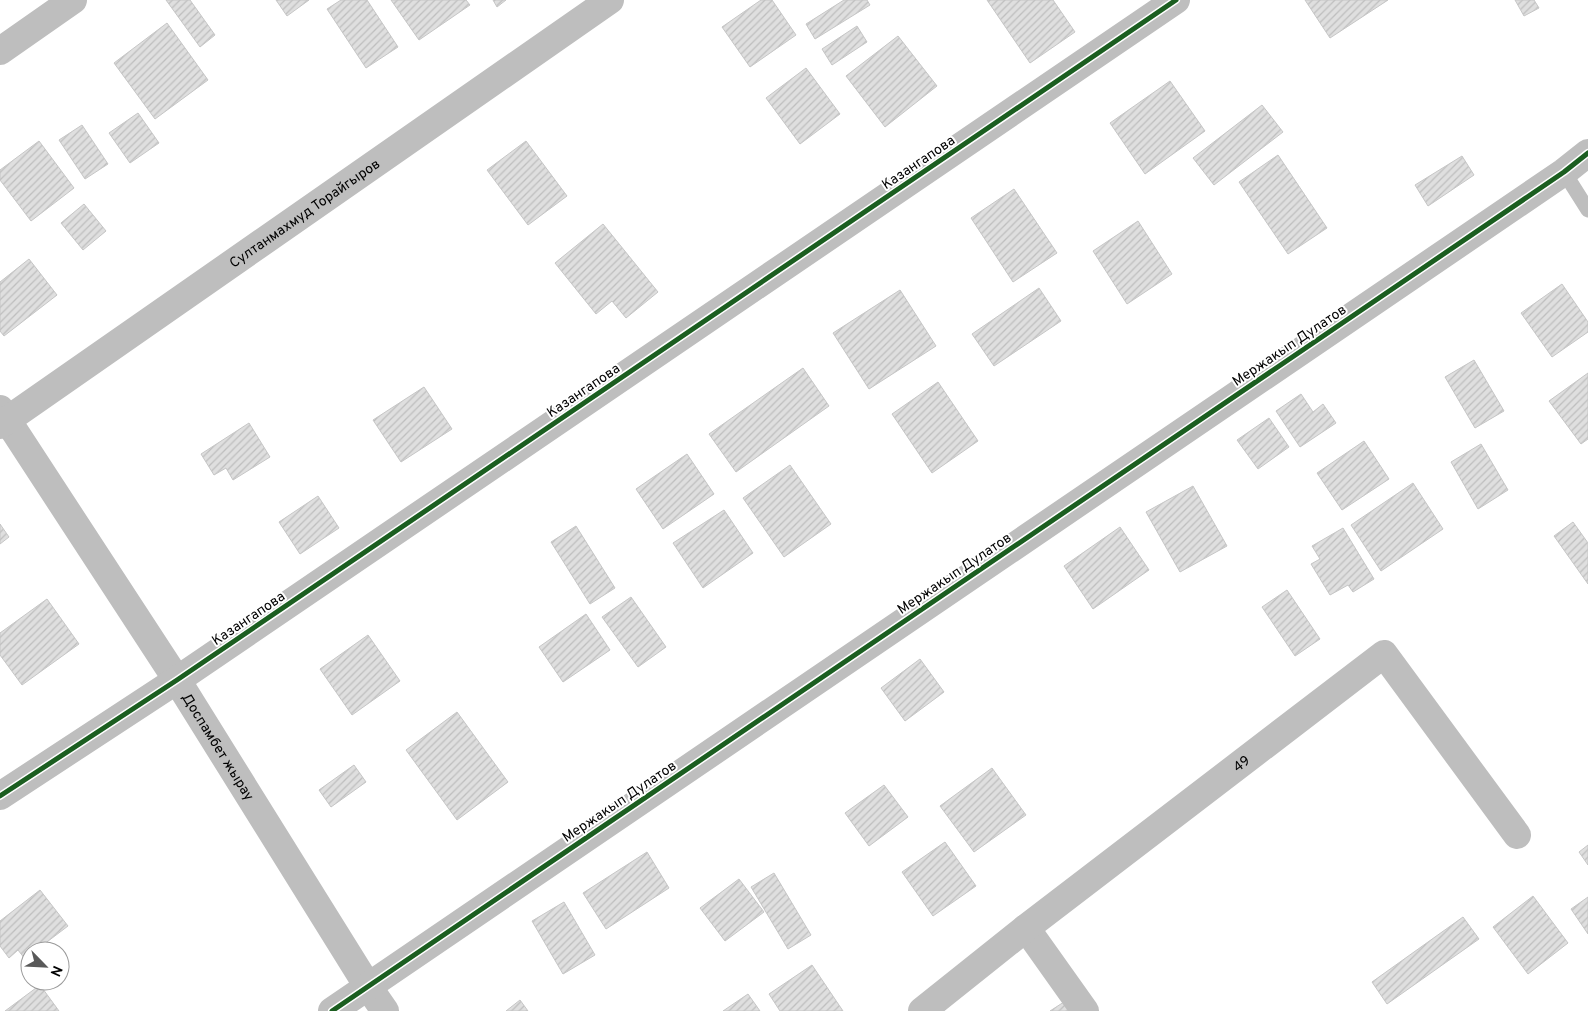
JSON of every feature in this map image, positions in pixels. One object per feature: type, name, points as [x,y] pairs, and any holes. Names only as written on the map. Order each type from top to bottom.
[{"type":"street","points":[[0,51],[73,0]]},
{"type":"street","name":"Султанмахмуд Торайгыров","points":[[3,418],[610,0]]},
{"type":"street","name":"Казангапова","points":[[0,796],[178,680],[1176,0]]},
{"type":"street","name":"Мержакып Дулатов","points":[[332,1011],[367,985],[1564,172],[1588,153]]},
{"type":"street","name":"Доспамбет жырау","points":[[3,418],[178,680],[385,1011]]},
{"type":"street","name":"49","points":[[922,1011],[1026,928],[1384,654],[1517,835]]},
{"type":"street","points":[[1026,928],[1085,1011]]},
{"type":"lane","points":[[1564,172],[1588,210]]},
{"type":"building","points":[[166,0],[190,0],[215,35],[200,47]]},
{"type":"building","points":[[276,0],[309,0],[287,16]]},
{"type":"building","points":[[341,0],[367,0],[398,47],[366,68],[327,9]]},
{"type":"building","points":[[391,0],[466,0],[470,5],[419,40]]},
{"type":"building","points":[[493,0],[506,0],[497,7]]},
{"type":"building","points":[[761,0],[772,0],[796,35],[750,67],[722,27]]},
{"type":"building","points":[[844,0],[867,0],[870,5],[815,39],[806,24]]},
{"type":"building","points":[[987,0],[1053,0],[1075,32],[1030,63]]},
{"type":"building","points":[[1305,0],[1388,0],[1330,38]]},
{"type":"building","points":[[1515,0],[1534,0],[1539,8],[1524,16]]},
{"type":"building","points":[[167,23],[208,80],[155,119],[114,63]]},
{"type":"building","points":[[857,26],[867,42],[832,65],[822,49]]},
{"type":"building","points":[[898,36],[937,86],[885,127],[846,76]]},
{"type":"building","points":[[806,68],[840,114],[800,144],[766,98]]},
{"type":"building","points":[[1170,81],[1205,131],[1145,174],[1110,123]]},
{"type":"building","points":[[1262,105],[1283,132],[1214,185],[1193,158]]},
{"type":"building","points":[[138,113],[159,143],[130,163],[109,133]]},
{"type":"building","points":[[82,125],[108,164],[85,179],[59,140]]},
{"type":"building","points":[[39,141],[74,188],[31,221],[0,180],[0,170]]},
{"type":"building","points":[[526,141],[567,196],[528,225],[487,170]]},
{"type":"building","points":[[1278,155],[1327,228],[1288,254],[1239,182]]},
{"type":"building","points":[[1462,156],[1474,175],[1428,206],[1415,185]]},
{"type":"building","points":[[1014,189],[1057,253],[1013,282],[971,218]]},
{"type":"building","points":[[84,204],[106,231],[83,250],[61,223]]},
{"type":"building","points":[[1138,221],[1172,274],[1127,304],[1093,251]]},
{"type":"building","points":[[603,224],[658,292],[626,318],[612,301],[596,314],[555,263]]},
{"type":"building","points":[[29,259],[57,295],[4,336],[0,331],[0,282]]},
{"type":"building","points":[[1562,284],[1588,322],[1588,332],[1552,357],[1521,313]]},
{"type":"building","points":[[1039,288],[1061,321],[994,366],[972,334]]},
{"type":"building","points":[[900,290],[936,346],[869,389],[833,333]]},
{"type":"building","points":[[1474,360],[1504,411],[1475,428],[1445,377]]},
{"type":"building","points":[[803,368],[829,406],[736,472],[709,434]]},
{"type":"building","points":[[1588,373],[1588,439],[1581,444],[1549,401]]},
{"type":"building","points":[[938,382],[978,441],[932,473],[892,414]]},
{"type":"building","points":[[424,387],[452,429],[401,462],[373,420]]},
{"type":"building","points":[[1301,394],[1313,412],[1323,404],[1336,423],[1300,447],[1276,411]]},
{"type":"building","points":[[1269,418],[1289,447],[1258,469],[1237,440]]},
{"type":"building","points":[[249,423],[270,457],[233,480],[226,468],[214,475],[201,454]]},
{"type":"building","points":[[1364,441],[1389,479],[1342,510],[1317,473]]},
{"type":"building","points":[[1481,444],[1508,490],[1478,509],[1451,462]]},
{"type":"building","points":[[687,454],[714,494],[663,529],[636,489]]},
{"type":"building","points":[[790,465],[831,524],[784,557],[743,498]]},
{"type":"building","points":[[1413,483],[1443,529],[1381,571],[1351,525]]},
{"type":"building","points":[[1193,486],[1227,546],[1180,572],[1146,512]]},
{"type":"building","points":[[318,496],[339,528],[300,554],[279,522]]},
{"type":"building","points":[[724,510],[753,553],[703,588],[673,543]]},
{"type":"building","points":[[1573,522],[1588,543],[1588,584],[1554,536]]},
{"type":"building","points":[[0,524],[9,537],[0,544]]},
{"type":"building","points":[[576,526],[615,588],[590,604],[551,542]]},
{"type":"building","points":[[1120,527],[1149,570],[1093,609],[1064,566]]},
{"type":"building","points":[[1343,528],[1374,579],[1353,592],[1348,585],[1330,595],[1311,564],[1320,559],[1312,546]]},
{"type":"building","points":[[1287,590],[1320,639],[1295,656],[1262,607]]},
{"type":"building","points":[[631,597],[666,647],[638,667],[602,617]]},
{"type":"building","points":[[47,599],[79,644],[22,685],[0,655],[0,633]]},
{"type":"building","points":[[586,614],[610,650],[563,682],[539,647]]},
{"type":"building","points":[[368,635],[400,681],[352,715],[320,669]]},
{"type":"building","points":[[920,659],[944,692],[905,721],[881,688]]},
{"type":"building","points":[[457,712],[508,782],[457,820],[406,750]]},
{"type":"building","points":[[354,765],[366,782],[331,807],[319,790]]},
{"type":"building","points":[[992,768],[1026,815],[974,852],[940,806]]},
{"type":"building","points":[[884,785],[908,817],[869,846],[845,813]]},
{"type":"building","points":[[945,842],[976,886],[933,916],[902,872]]},
{"type":"building","points":[[1588,845],[1588,865],[1579,852]]},
{"type":"building","points":[[647,852],[669,888],[606,929],[583,893]]},
{"type":"building","points":[[774,873],[811,935],[788,949],[751,887]]},
{"type":"building","points":[[739,879],[764,912],[725,941],[700,908]]},
{"type":"building","points":[[40,890],[68,926],[48,941],[20,941],[20,953],[18,950],[9,958],[0,946],[0,921]]},
{"type":"building","points":[[1533,896],[1568,943],[1528,974],[1493,927]]},
{"type":"building","points":[[1588,897],[1588,934],[1571,909]]},
{"type":"building","points":[[564,902],[595,955],[563,974],[532,921]]},
{"type":"building","points":[[1463,917],[1479,939],[1387,1004],[1372,982]]},
{"type":"building","points":[[812,965],[843,1011],[780,1011],[769,994]]},
{"type":"building","points":[[32,991],[44,991],[59,1011],[5,1011]]},
{"type":"building","points":[[748,994],[760,1011],[723,1011]]},
{"type":"building","points":[[520,1000],[528,1011],[506,1011]]},
{"type":"building","points":[[1067,1000],[1075,1011],[1050,1011]]},
{"type":"cycle path","points":[[0,796],[177,680],[1176,0]]},
{"type":"cycle path","points":[[332,1011],[1564,172],[1588,153]]}]
